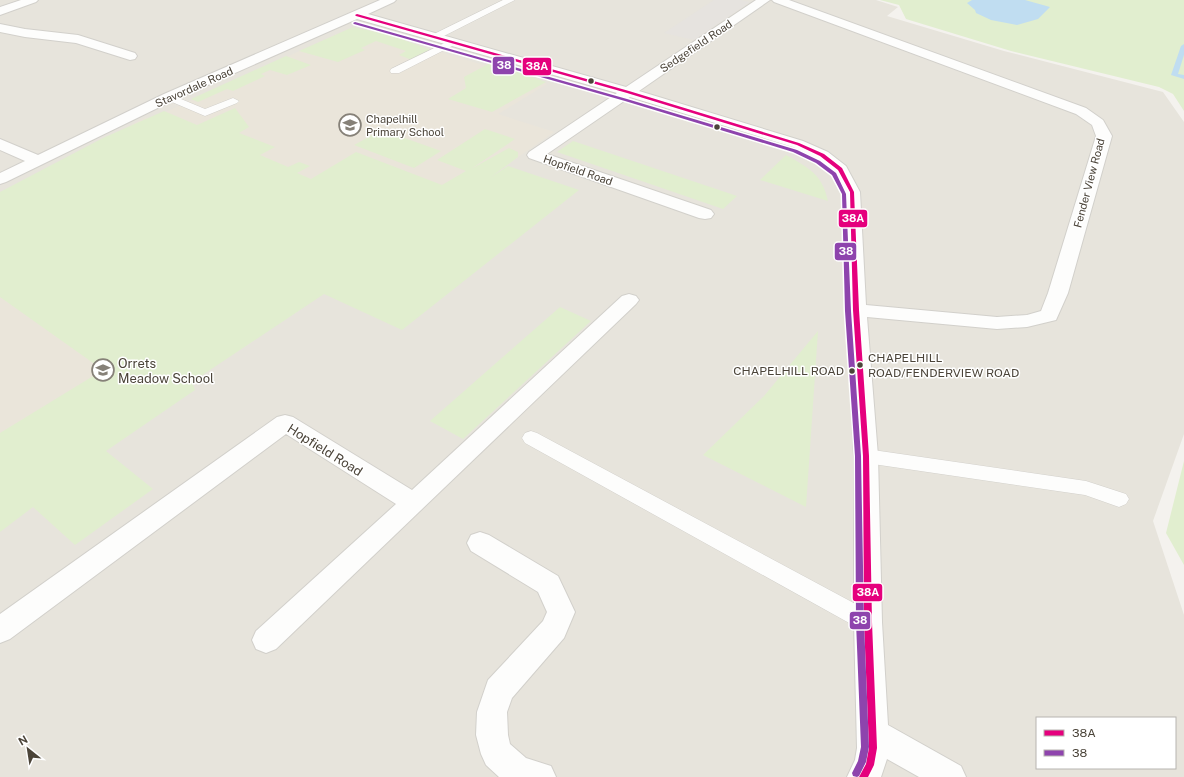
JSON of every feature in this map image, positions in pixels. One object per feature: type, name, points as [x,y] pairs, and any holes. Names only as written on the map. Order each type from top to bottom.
[{"type":"street","points":[[0,11],[32,0]]},
{"type":"street","name":"Stavordale Road","points":[[0,179],[169,97],[390,0]]},
{"type":"street","name":"Sedgefield Road","points":[[628,92],[764,0]]},
{"type":"street","name":"Fender View Road","points":[[778,0],[1081,111],[1098,123],[1104,136],[1058,293],[1049,316],[1027,321],[997,323],[856,310]]},
{"type":"street","points":[[357,15],[628,92],[798,144],[822,155],[840,169],[852,192],[856,310],[866,456],[868,622],[873,748],[870,765],[863,777]]},
{"type":"street","points":[[0,28],[24,33],[78,39],[116,52],[133,50]]},
{"type":"street","name":"Hopfield Road","points":[[628,92],[535,155],[705,214]]},
{"type":"street","points":[[0,144],[37,160]]},
{"type":"street","points":[[266,640],[629,300]]},
{"type":"street","name":"Hopfield Road","points":[[0,630],[285,423],[414,503]]},
{"type":"street","points":[[480,543],[548,584],[561,612],[554,629],[499,690],[492,712],[492,736],[497,754],[518,772],[540,777]]},
{"type":"street","points":[[872,733],[950,777]]},
{"type":"lane","points":[[395,71],[510,0]]},
{"type":"lane","points":[[169,97],[206,113],[233,101]]},
{"type":"lane","points":[[532,438],[868,622]]},
{"type":"lane","points":[[866,456],[1086,488],[1119,499]]},
{"type":"shaded area","points":[[0,0],[876,0],[898,7],[887,16],[1004,51],[1163,92],[1184,122],[1184,434],[1153,521],[1184,615],[1184,777],[0,777]]},
{"type":"shaded area","points":[[714,0],[740,0],[750,2],[694,40],[664,33]]},
{"type":"shaded area","name":"Orrets Meadow School","points":[[367,30],[547,84],[498,114],[554,132],[416,229],[0,512],[0,195],[146,117],[150,119],[339,33]]},
{"type":"green space","points":[[880,0],[1184,0],[1184,111],[1173,94],[1159,87],[1011,51],[906,19],[899,5]]},
{"type":"green space","points":[[353,27],[390,35],[431,50],[412,60],[399,55],[406,51],[376,41],[361,48],[365,50],[338,62],[299,51]]},
{"type":"green space","points":[[286,56],[311,65],[287,75],[270,70],[261,74],[265,76],[233,91],[227,89],[198,102],[191,99]]},
{"type":"green space","points":[[490,63],[546,82],[492,112],[448,99],[466,88],[464,77]]},
{"type":"green space","name":"Orrets Meadow School","points":[[235,108],[249,127],[239,133],[275,147],[260,155],[288,167],[299,162],[310,166],[297,173],[311,179],[356,152],[442,185],[466,171],[437,160],[485,129],[515,139],[471,169],[509,148],[518,152],[518,157],[491,177],[508,166],[579,190],[402,330],[324,294],[192,382],[195,390],[106,451],[153,489],[75,545],[33,507],[0,532],[0,433],[103,370],[0,297],[0,192],[103,138],[164,111],[197,125]]},
{"type":"green space","points":[[382,130],[441,151],[414,168],[354,145]]},
{"type":"green space","points":[[573,141],[737,196],[723,209],[557,152]]},
{"type":"green space","points":[[786,155],[808,168],[818,178],[822,184],[828,201],[760,180]]},
{"type":"green space","points":[[560,307],[591,321],[463,439],[430,421]]},
{"type":"green space","points":[[818,331],[806,507],[703,455],[764,396]]},
{"type":"green space","points":[[1184,461],[1184,565],[1166,533]]},
{"type":"water","points":[[972,0],[1025,0],[1050,7],[1038,19],[1017,25],[991,20],[976,13],[975,10],[967,3]]},
{"type":"waterway","points":[[1184,46],[1174,75],[1184,77]]},
{"type":"transit line","name":"38A","points":[[357,15],[628,92],[798,144],[822,155],[840,169],[852,192],[856,310],[866,456],[868,622],[873,748],[870,765],[863,777]]},
{"type":"transit line","name":"38","points":[[355,23],[626,100],[795,151],[818,162],[834,174],[844,194],[848,311],[858,456],[860,622],[865,747],[862,762],[856,773]]},
{"type":"place","name":"Chapelhill Primary School","points":[[350,125]]},
{"type":"place","name":"CHAPELHILL ROAD/FENDERVIEW ROAD","points":[[860,365]]},
{"type":"place","name":"Orrets Meadow School","points":[[103,370]]},
{"type":"place","name":"CHAPELHILL ROAD","points":[[852,371]]}]
